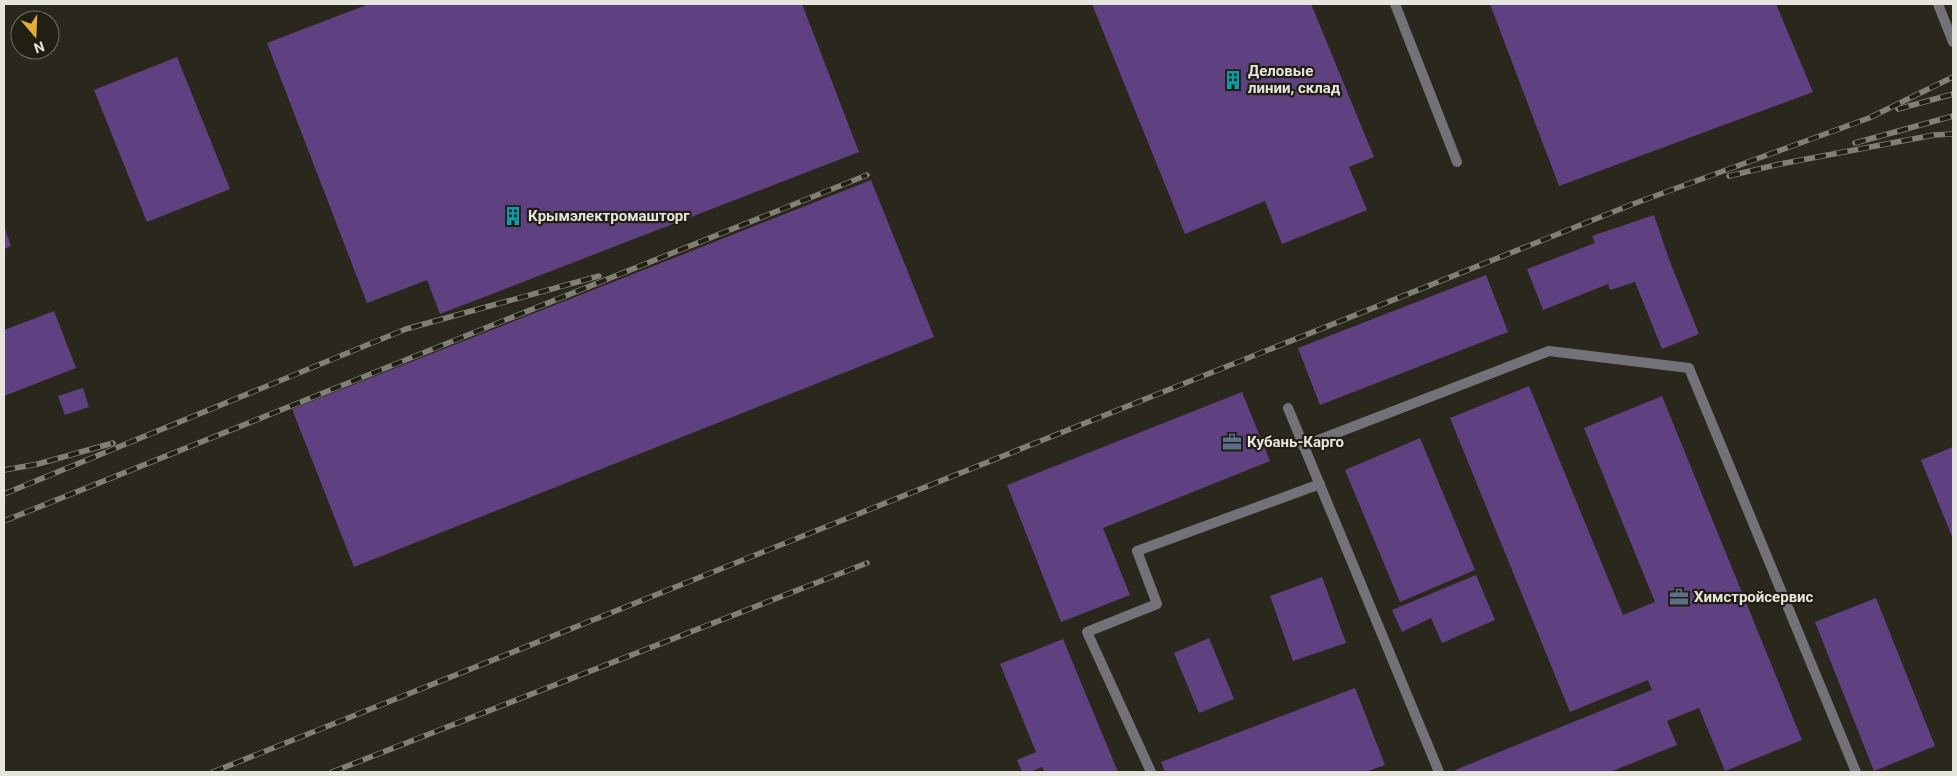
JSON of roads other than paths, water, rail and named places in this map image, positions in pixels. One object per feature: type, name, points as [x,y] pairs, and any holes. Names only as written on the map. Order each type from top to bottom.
[{"type":"street","points":[[1395,4],[1457,162]]},
{"type":"street","points":[[1938,4],[1953,42]]},
{"type":"street","points":[[1303,446],[1549,351],[1689,368],[1856,772]]},
{"type":"street","points":[[1288,408],[1439,772]]},
{"type":"street","points":[[1151,772],[1088,632],[1157,604],[1137,551],[1320,484]]},
{"type":"railway","points":[[213,772],[1633,204],[1869,118],[1953,77]]},
{"type":"railway","points":[[1898,109],[1953,94]]},
{"type":"railway","points":[[1855,143],[1953,116]]},
{"type":"railway","points":[[1729,176],[1780,164],[1934,135],[1953,134]]},
{"type":"railway","points":[[4,521],[867,175]]},
{"type":"railway","points":[[4,494],[406,329],[599,276]]},
{"type":"railway","points":[[4,470],[38,464],[113,443]]},
{"type":"railway","points":[[332,772],[867,563]]},
{"type":"place","name":"Деловые линии, склад","points":[[1233,80]]},
{"type":"place","name":"Крымэлектромашторг","points":[[513,216]]},
{"type":"place","name":"Кубань-Карго","points":[[1232,442]]},
{"type":"place","name":"Химстройсервис","points":[[1679,597]]}]
